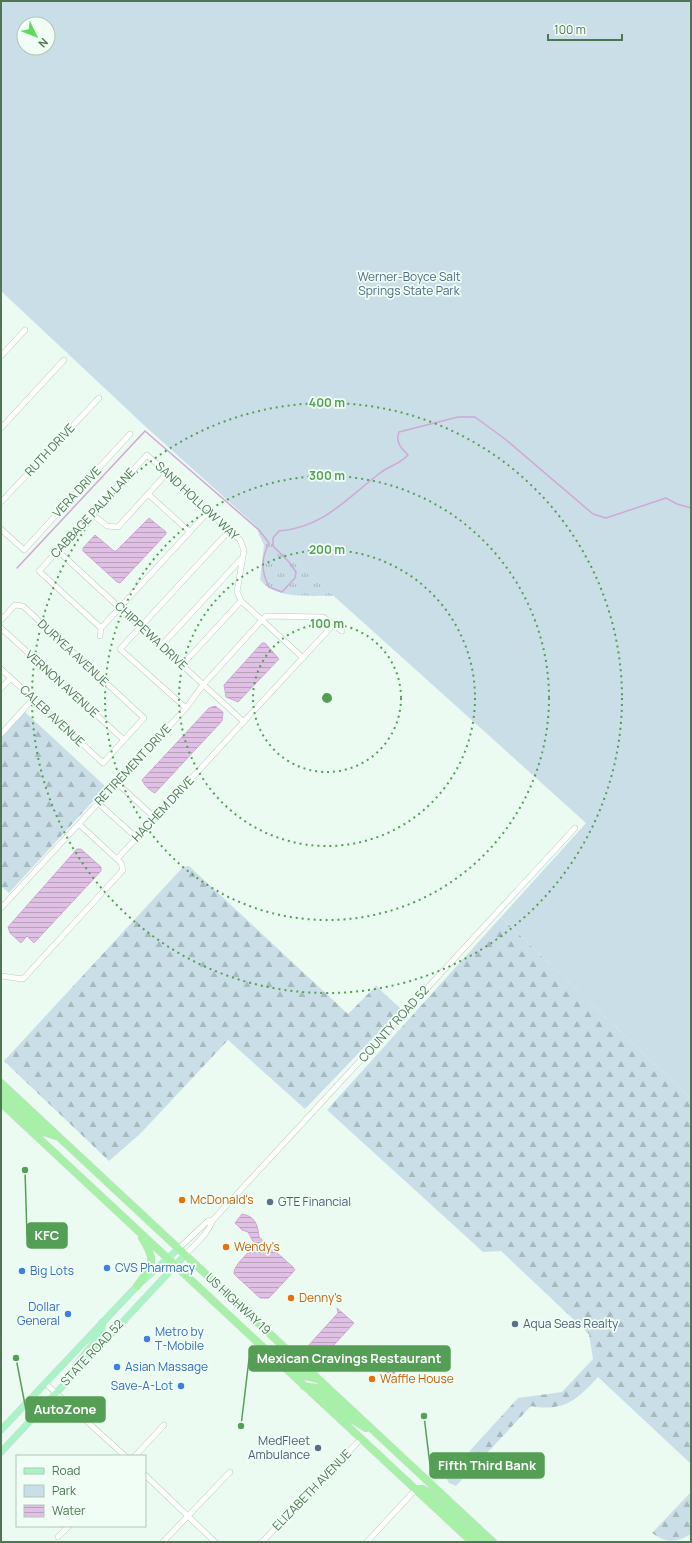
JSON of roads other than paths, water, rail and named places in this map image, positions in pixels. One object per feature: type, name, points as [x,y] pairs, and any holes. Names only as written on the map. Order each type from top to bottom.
[{"type":"highway","name":"US HIGHWAY 19","points":[[1,1083],[492,1542]]},
{"type":"highway","points":[[1,1093],[43,1132],[58,1137]]},
{"type":"highway","name":"US HIGHWAY 19","points":[[1,1103],[472,1542]]},
{"type":"highway","points":[[137,1286],[149,1269],[152,1259],[152,1253],[138,1230]]},
{"type":"highway","points":[[265,1350],[278,1354],[305,1376],[318,1379]]},
{"type":"highway","points":[[304,1386],[317,1388],[350,1418],[378,1435]]},
{"type":"highway","points":[[416,1489],[422,1489],[428,1492],[482,1542]]},
{"type":"main road","name":"STATE ROAD 52","points":[[1,1430],[137,1286],[178,1249]]},
{"type":"main road","name":"STATE ROAD 52","points":[[1,1452],[174,1265],[185,1255]]},
{"type":"main road","points":[[69,1378],[74,1366],[102,1330],[102,1322]]},
{"type":"street","points":[[1,356],[25,330]]},
{"type":"street","points":[[1,428],[64,360]]},
{"type":"street","name":"RUTH DRIVE","points":[[1,502],[98,398]]},
{"type":"street","name":"VERA DRIVE","points":[[1,529],[24,550],[130,434]]},
{"type":"street","name":"SAND HOLLOW WAY","points":[[147,455],[240,540],[244,550],[237,592],[241,601]]},
{"type":"street","name":"CABBAGE PALM LANE","points":[[101,628],[40,571],[147,455]]},
{"type":"street","points":[[92,514],[107,526],[118,527],[167,474]]},
{"type":"street","points":[[148,494],[190,532]]},
{"type":"street","points":[[100,636],[101,628],[208,512]]},
{"type":"street","points":[[186,708],[120,649],[229,531]]},
{"type":"street","name":"CHIPPEWA DRIVE","points":[[58,551],[244,722]]},
{"type":"street","points":[[161,646],[242,558]]},
{"type":"street","points":[[182,665],[241,601],[303,658]]},
{"type":"street","name":"DURYEA AVENUE","points":[[1,620],[15,605],[23,606],[144,718],[124,740]]},
{"type":"street","points":[[262,620],[266,616],[323,617],[342,631]]},
{"type":"street","name":"RETIREMENT DRIVE","points":[[1,908],[186,708],[203,685],[262,620]]},
{"type":"street","name":"HACHEM DRIVE","points":[[118,859],[333,625]]},
{"type":"street","name":"VERNON AVENUE","points":[[1,628],[124,740]]},
{"type":"street","name":"CALEB AVENUE","points":[[1,669],[103,762],[124,740]]},
{"type":"street","points":[[1,688],[11,678]]},
{"type":"street","points":[[1,734],[34,699]]},
{"type":"street","points":[[117,783],[155,818]]},
{"type":"street","points":[[98,803],[137,838]]},
{"type":"street","points":[[3,976],[23,979],[122,872],[123,868],[118,859],[79,824]]},
{"type":"street","name":"COUNTY ROAD 52","points":[[185,1255],[206,1233],[213,1220],[575,828]]},
{"type":"street","name":"COUNTY ROAD 52","points":[[178,1249],[208,1221],[213,1220]]},
{"type":"street","points":[[45,1383],[124,1455]]},
{"type":"street","points":[[136,1455],[164,1425]]},
{"type":"street","name":"ELIZABETH AVENUE","points":[[262,1542],[361,1438]]},
{"type":"street","points":[[163,1542],[230,1472]]},
{"type":"street","points":[[146,1476],[215,1542]]},
{"type":"street","points":[[367,1542],[416,1489]]},
{"type":"street","points":[[58,1538],[68,1527]]},
{"type":"water","points":[[149,518],[166,532],[166,534],[120,583],[117,582],[83,551],[83,548],[95,535],[114,551],[116,551]]},
{"type":"water","points":[[262,643],[265,643],[279,659],[238,702],[226,697],[224,685]]},
{"type":"water","points":[[215,706],[223,712],[222,721],[155,793],[151,791],[142,780],[209,708]]},
{"type":"water","points":[[77,849],[81,849],[101,867],[101,871],[34,943],[27,936],[21,943],[10,933],[8,927]]},
{"type":"water","points":[[242,1214],[253,1219],[257,1225],[259,1237],[295,1270],[269,1298],[260,1298],[234,1274],[236,1266],[254,1243],[248,1232],[242,1230],[235,1223]]},
{"type":"water","points":[[337,1308],[354,1323],[323,1357],[321,1357],[308,1346],[338,1313]]},
{"type":"water","points":[[377,1354],[380,1354],[396,1370],[393,1376],[388,1376],[373,1362],[372,1359]]},
{"type":"waterway","points":[[17,568],[145,431],[259,530],[269,543],[263,559],[263,570],[266,581],[269,587],[282,592],[295,578],[296,572],[289,562],[273,546],[273,538],[279,531],[295,529],[322,518],[345,502],[380,473],[405,458],[408,455],[398,442],[399,432],[458,417],[475,417],[505,439],[593,514],[606,518],[666,498],[677,504],[691,508]]},
{"type":"place","name":"KFC","points":[[25,1170]]},
{"type":"place","name":"McDonald's","points":[[182,1200]]},
{"type":"place","name":"GTE Financial","points":[[270,1202]]},
{"type":"place","name":"Wendy's","points":[[226,1247]]},
{"type":"place","name":"CVS Pharmacy","points":[[107,1268]]},
{"type":"place","name":"Big Lots","points":[[22,1271]]},
{"type":"place","name":"Denny's","points":[[291,1298]]},
{"type":"place","name":"Dollar General","points":[[68,1314]]},
{"type":"place","name":"Aqua Seas Realty","points":[[515,1324]]},
{"type":"place","name":"Metro by T-Mobile","points":[[147,1339]]},
{"type":"place","name":"AutoZone","points":[[16,1358]]},
{"type":"place","name":"Asian Massage","points":[[117,1367]]},
{"type":"place","name":"Waffle House","points":[[372,1379]]},
{"type":"place","name":"Save-A-Lot","points":[[181,1386]]},
{"type":"place","name":"Fifth Third Bank","points":[[424,1416]]},
{"type":"place","name":"Mexican Cravings Restaurant","points":[[241,1426]]},
{"type":"place","name":"MedFleet Ambulance","points":[[318,1448]]},
{"type":"park label","name":"Werner-Boyce Salt Springs State Park","points":[[409,284]]}]
